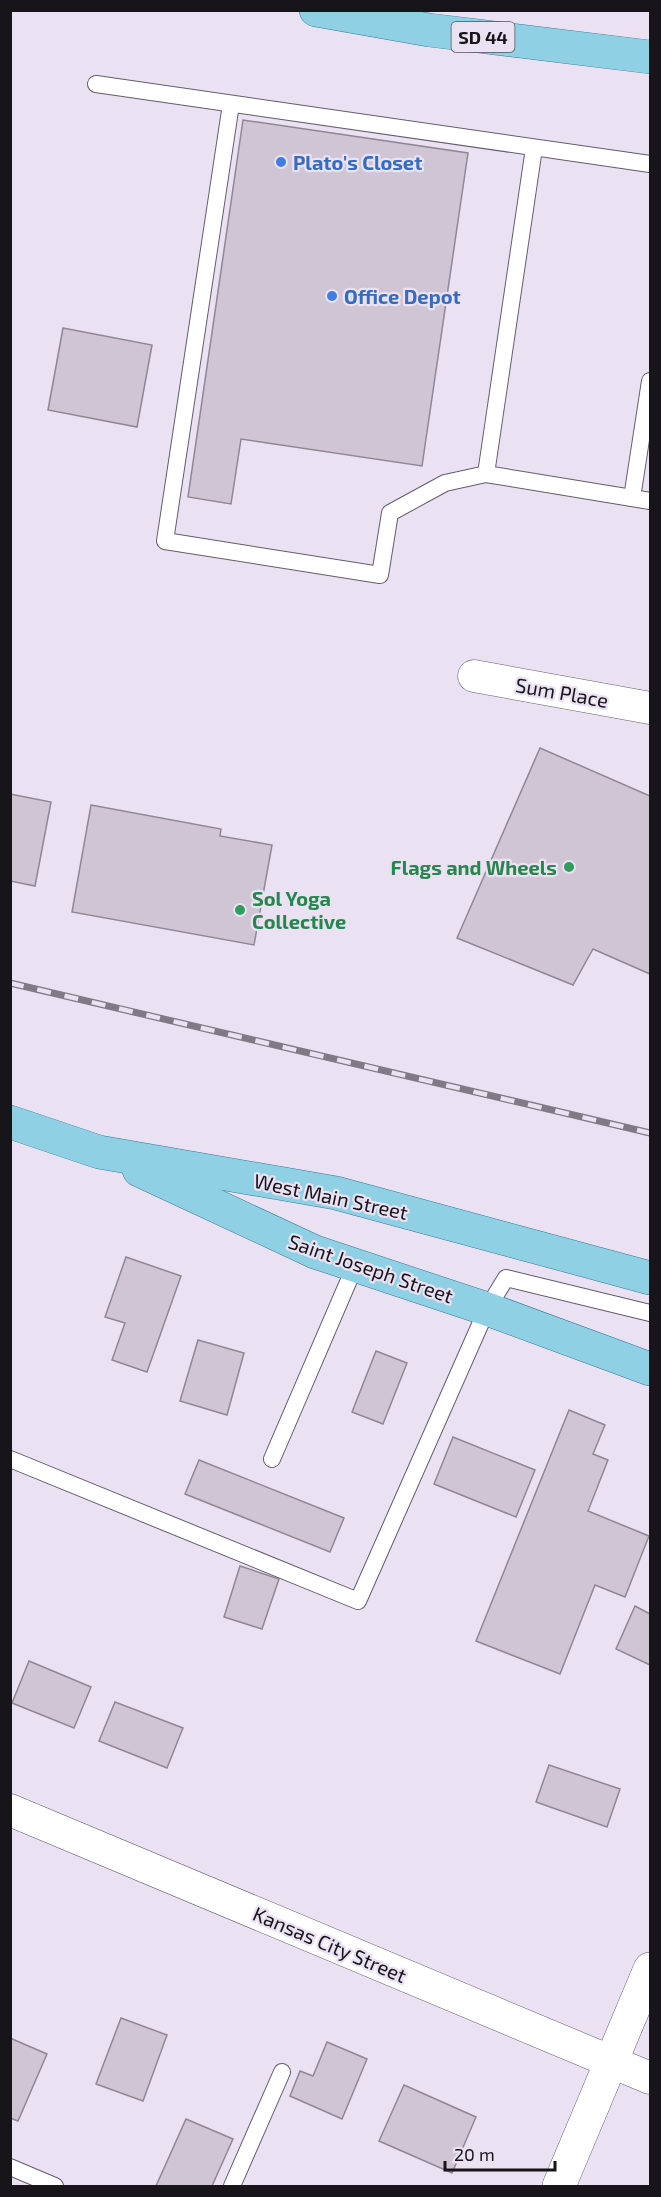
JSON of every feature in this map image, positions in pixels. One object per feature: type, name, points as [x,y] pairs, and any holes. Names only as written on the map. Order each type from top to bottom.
[{"type":"main road","name":"SD 44","points":[[316,10],[429,30],[651,57]]},
{"type":"main road","name":"West Main Street","points":[[10,1122],[99,1152],[336,1193],[651,1278]]},
{"type":"main road","name":"Saint Joseph Street","points":[[99,1152],[315,1252],[487,1309],[651,1369]]},
{"type":"street","name":"Sum Place","points":[[474,676],[651,708]]},
{"type":"street","name":"Kansas City Street","points":[[10,1810],[651,2078]]},
{"type":"street","points":[[560,2187],[651,1969]]},
{"type":"lane","points":[[96,84],[651,164]]},
{"type":"lane","points":[[231,104],[165,540],[380,575],[390,513],[445,483],[486,474],[651,501]]},
{"type":"lane","points":[[486,474],[534,148]]},
{"type":"lane","points":[[632,498],[651,381]]},
{"type":"lane","points":[[272,1459],[355,1266]]},
{"type":"lane","points":[[10,1459],[358,1601],[487,1309],[506,1278],[651,1313]]},
{"type":"lane","points":[[232,2187],[282,2072]]},
{"type":"lane","points":[[10,2167],[55,2187]]},
{"type":"building","name":"Office Depot","points":[[243,120],[468,153],[422,466],[241,439],[231,504],[188,497]]},
{"type":"building","points":[[63,328],[152,345],[137,427],[48,410]]},
{"type":"building","name":"Flags and Wheels","points":[[540,748],[650,796],[650,974],[593,949],[573,985],[457,938]]},
{"type":"building","points":[[10,794],[51,802],[35,886],[10,881]]},
{"type":"building","points":[[91,805],[221,829],[220,836],[272,845],[254,945],[72,912]]},
{"type":"building","points":[[126,1257],[181,1276],[147,1372],[112,1360],[125,1323],[105,1317]]},
{"type":"building","points":[[198,1340],[244,1353],[227,1415],[180,1401]]},
{"type":"building","points":[[376,1351],[407,1363],[383,1424],[352,1412]]},
{"type":"building","points":[[569,1410],[605,1425],[593,1454],[608,1460],[588,1511],[649,1536],[625,1597],[595,1585],[560,1674],[476,1641]]},
{"type":"building","points":[[453,1437],[535,1470],[516,1517],[434,1484]]},
{"type":"building","points":[[199,1460],[344,1518],[330,1552],[185,1494]]},
{"type":"building","points":[[240,1566],[279,1579],[262,1629],[224,1617]]},
{"type":"building","points":[[635,1606],[650,1614],[650,1665],[616,1649]]},
{"type":"building","points":[[29,1661],[91,1687],[74,1728],[12,1703]]},
{"type":"building","points":[[115,1702],[183,1728],[167,1768],[99,1741]]},
{"type":"building","points":[[549,1765],[620,1789],[607,1827],[536,1802]]},
{"type":"building","points":[[121,2018],[167,2035],[143,2101],[96,2084]]},
{"type":"building","points":[[10,2038],[47,2054],[18,2121],[10,2118]]},
{"type":"building","points":[[327,2042],[367,2059],[342,2119],[290,2096],[300,2071],[313,2076]]},
{"type":"building","points":[[404,2085],[476,2117],[452,2173],[379,2141]]},
{"type":"building","points":[[186,2119],[233,2139],[212,2186],[156,2186]]},
{"type":"railway","points":[[10,983],[650,1133]]},
{"type":"place","name":"Plato's Closet","points":[[281,162]]},
{"type":"place","name":"Office Depot","points":[[332,296]]},
{"type":"place","name":"Flags and Wheels","points":[[569,867]]},
{"type":"place","name":"Sol Yoga Collective","points":[[240,910]]}]
